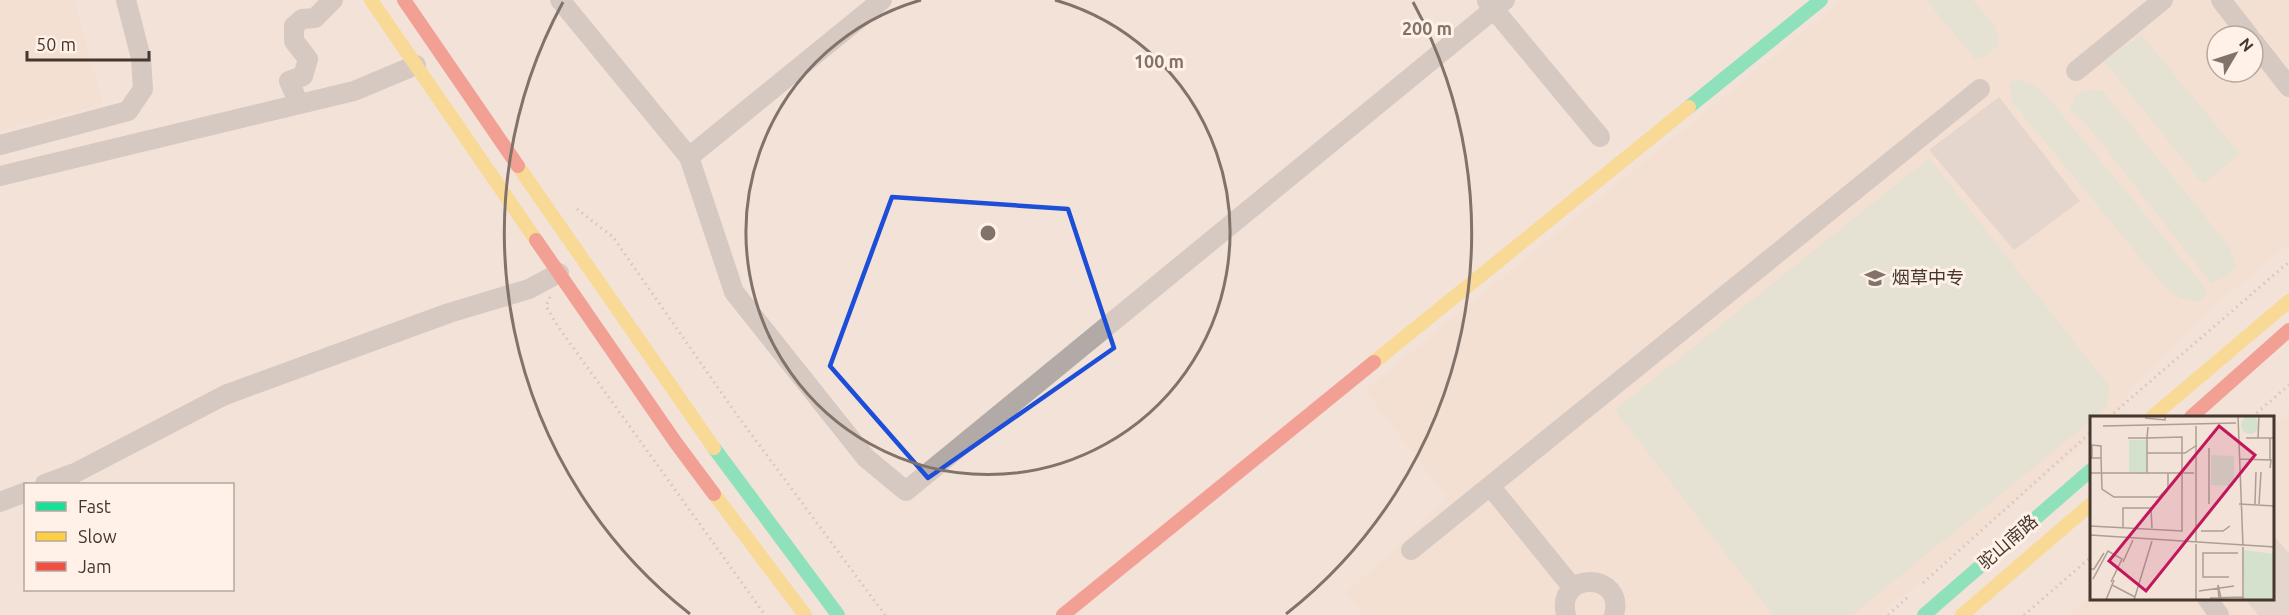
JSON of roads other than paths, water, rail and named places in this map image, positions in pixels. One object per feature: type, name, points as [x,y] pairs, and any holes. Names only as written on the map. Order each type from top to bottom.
[{"type":"main road","points":[[371,0],[676,443],[805,615]]},
{"type":"main road","points":[[404,0],[702,432],[838,615]]},
{"type":"main road","points":[[1063,615],[1821,0]]},
{"type":"main road","points":[[2153,416],[2289,301]]},
{"type":"main road","points":[[2192,416],[2289,330]]},
{"type":"main road","name":"驼山南路","points":[[1924,615],[2090,471]]},
{"type":"main road","name":"驼山南路","points":[[1962,615],[2090,505]]},
{"type":"street","points":[[0,145],[128,111],[143,89],[141,58],[126,0]]},
{"type":"street","points":[[299,104],[289,81],[303,76],[308,58],[294,41],[294,26],[302,19],[315,18],[333,0]]},
{"type":"street","points":[[560,0],[689,157],[734,292],[866,458],[906,491],[1495,3],[1600,137]]},
{"type":"street","points":[[689,157],[882,0]]},
{"type":"street","points":[[2076,71],[2163,0]]},
{"type":"street","points":[[2221,0],[2240,24]]},
{"type":"street","points":[[2265,56],[2289,87]]},
{"type":"street","points":[[0,176],[354,91],[416,65]]},
{"type":"street","points":[[1411,550],[1980,89]]},
{"type":"street","points":[[48,483],[75,473],[225,395],[449,313],[529,289],[560,273]]},
{"type":"street","points":[[1490,486],[1573,588]]},
{"type":"street","points":[[0,502],[24,493]]},
{"type":"street","points":[[1566,615],[1567,597],[1573,588],[1586,582],[1602,584],[1613,596],[1614,615]]},
{"type":"street","points":[[2208,600],[2219,615]]},
{"type":"place","name":"烟草中专","points":[[1875,278]]}]
